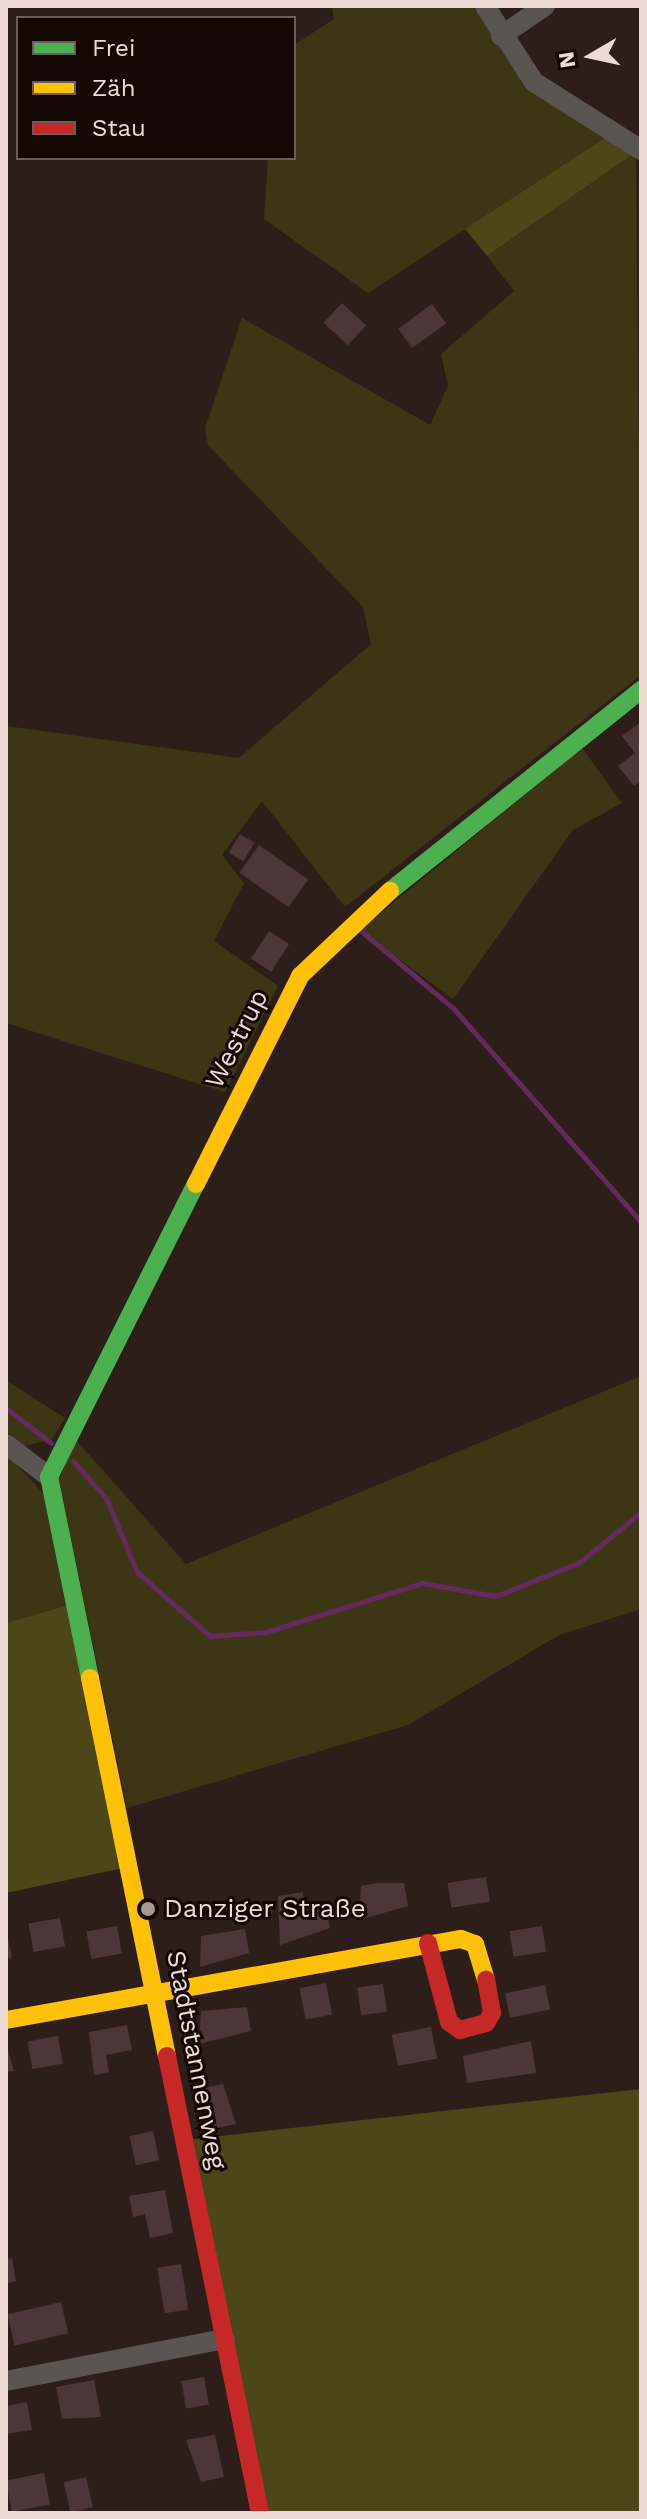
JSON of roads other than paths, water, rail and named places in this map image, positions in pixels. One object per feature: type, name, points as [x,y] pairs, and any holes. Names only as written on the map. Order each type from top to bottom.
[{"type":"street","points":[[485,6],[501,36],[534,82],[641,150]]},
{"type":"street","points":[[501,36],[545,6]]},
{"type":"street","name":"Westrup","points":[[49,1477],[300,976],[362,913],[641,690]]},
{"type":"street","points":[[6,1444],[49,1477]]},
{"type":"street","name":"Stadtstannenweg","points":[[49,1477],[260,2513]]},
{"type":"street","points":[[6,2020],[428,1943],[475,1944],[492,2013],[486,2023],[460,2030],[449,2022],[428,1943]]},
{"type":"street","points":[[6,2381],[225,2339]]},
{"type":"waterway","points":[[360,930],[454,1009],[641,1222]]},
{"type":"waterway","points":[[6,1408],[51,1443]]},
{"type":"waterway","points":[[73,1461],[106,1498],[137,1572],[210,1636],[266,1632],[422,1583],[496,1596],[580,1562],[641,1512]]},
{"type":"place","name":"Danziger Straße","points":[[148,1909]]}]
